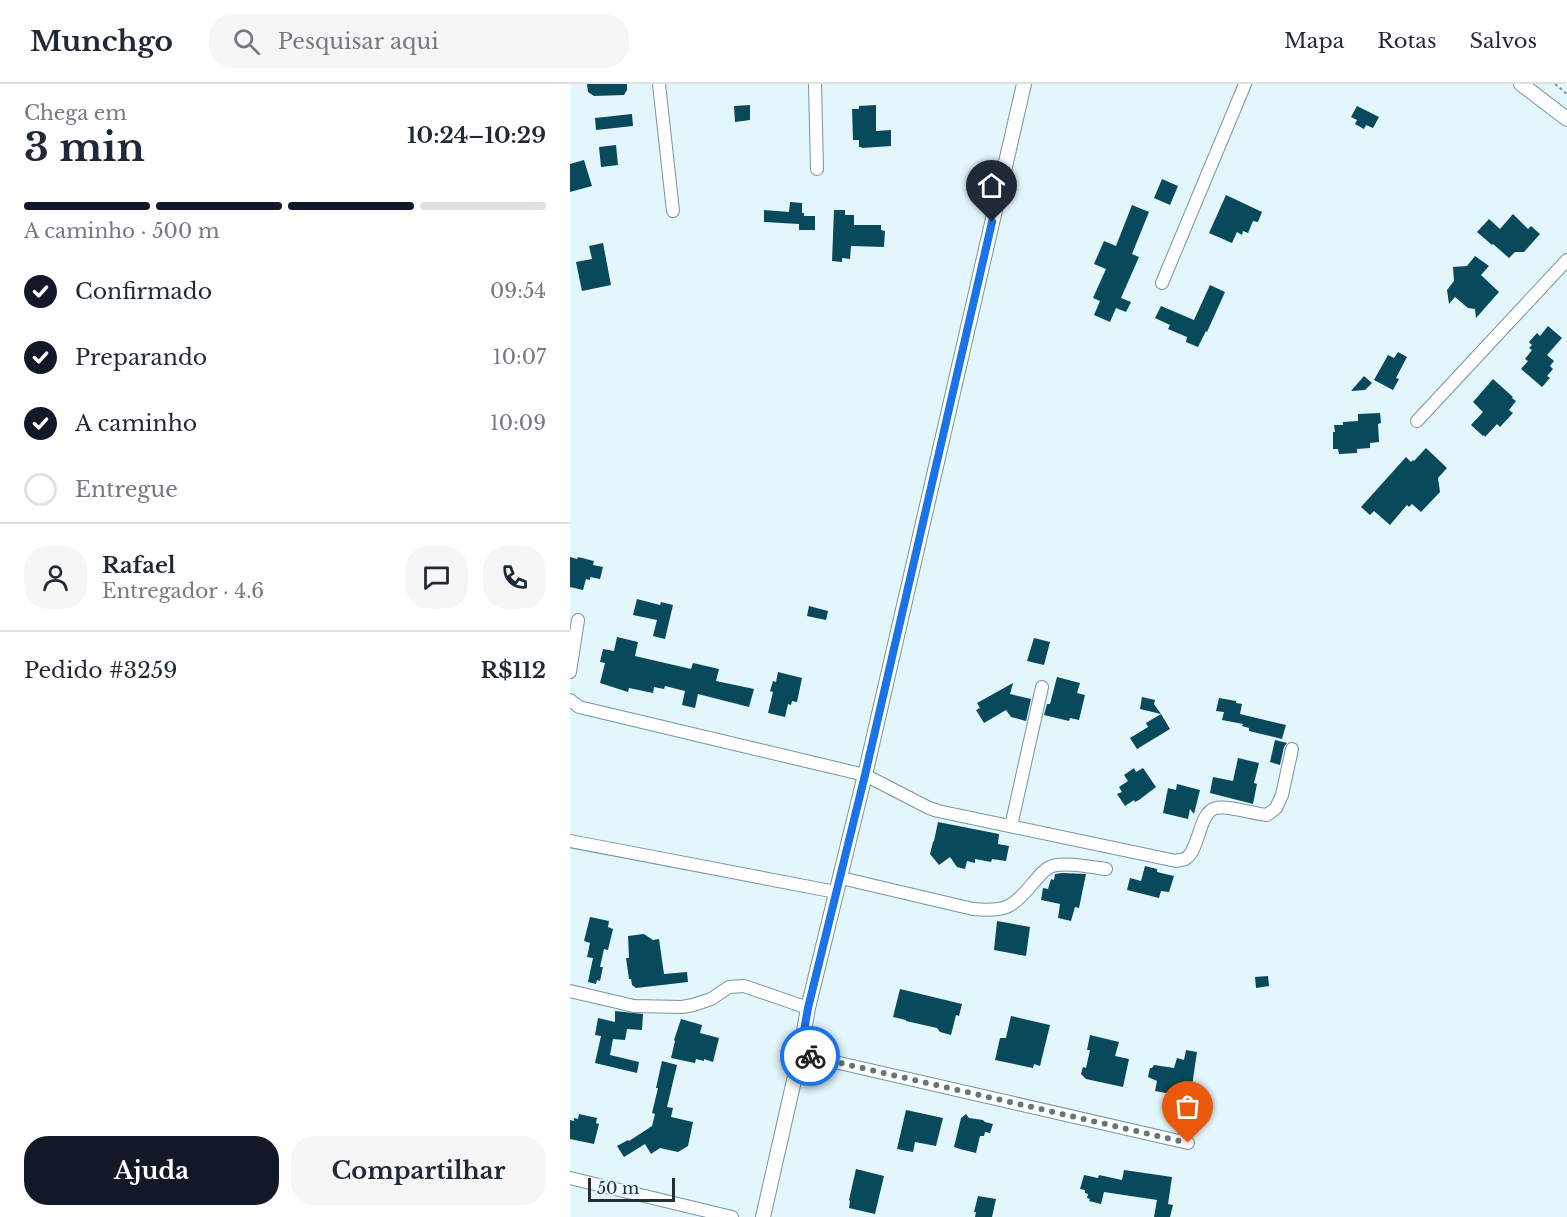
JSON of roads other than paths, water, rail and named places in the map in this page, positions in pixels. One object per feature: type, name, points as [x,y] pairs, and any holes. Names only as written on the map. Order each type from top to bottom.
[{"type":"street","points":[[659,84],[673,211]]},
{"type":"street","points":[[815,84],[816,169]]},
{"type":"street","points":[[763,1217],[800,1054],[808,1008],[865,775],[1024,84]]},
{"type":"street","points":[[1162,283],[1245,84]]},
{"type":"street","points":[[1521,84],[1567,119]]},
{"type":"street","points":[[1417,421],[1567,260]]},
{"type":"street","points":[[570,672],[578,620]]},
{"type":"street","points":[[1011,826],[1042,687]]},
{"type":"street","points":[[570,700],[579,707],[865,775],[929,808],[1176,861],[1186,859],[1192,851],[1209,812],[1213,808],[1267,815],[1276,808],[1282,795],[1292,749]]},
{"type":"street","points":[[570,841],[991,911],[1011,905],[1022,897],[1050,867],[1060,864],[1106,869]]},
{"type":"street","points":[[570,991],[634,1006],[681,1007],[711,999],[729,987],[744,986],[808,1008]]},
{"type":"street","points":[[800,1054],[1188,1143]]},
{"type":"street","points":[[570,1178],[732,1217]]}]
